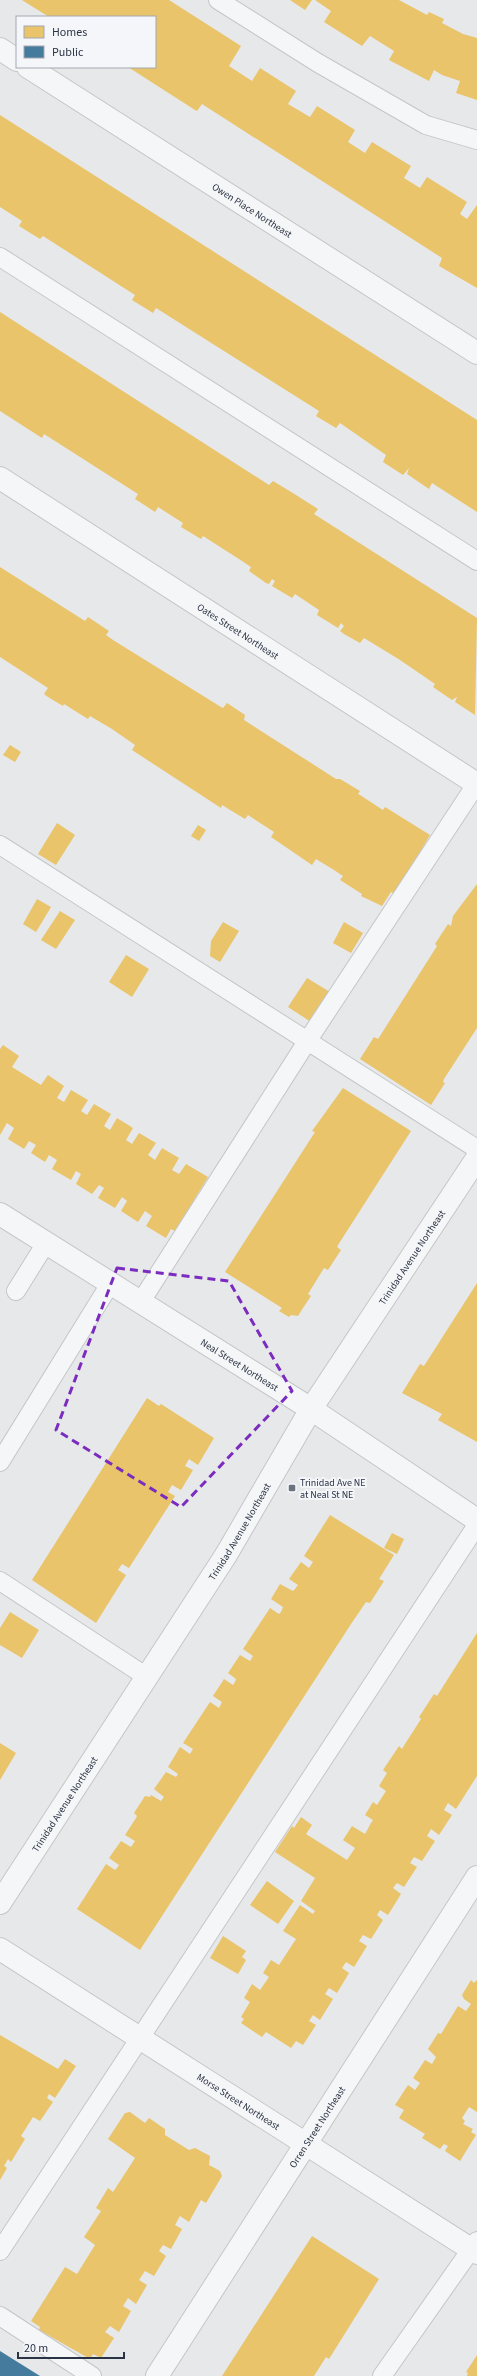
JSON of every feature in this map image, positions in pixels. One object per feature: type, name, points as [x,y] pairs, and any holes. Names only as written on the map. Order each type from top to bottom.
[{"type":"street","points":[[0,50],[16,59]]},
{"type":"street","name":"Owen Place Northeast","points":[[30,68],[477,353]]},
{"type":"street","name":"Oates Street Northeast","points":[[0,478],[477,784]]},
{"type":"street","name":"Trinidad Avenue Northeast","points":[[0,1903],[226,1556],[311,1409],[477,1158]]},
{"type":"street","name":"Neal Street Northeast","points":[[0,1214],[311,1409],[477,1520]]},
{"type":"street","name":"Orren Street Northeast","points":[[157,2376],[305,2142],[477,1877]]},
{"type":"street","name":"Morse Street Northeast","points":[[0,1949],[475,2248]]},
{"type":"lane","points":[[218,0],[318,63],[426,125],[477,140]]},
{"type":"lane","points":[[0,257],[477,561]]},
{"type":"lane","points":[[140,1303],[308,1040],[477,784]]},
{"type":"lane","points":[[0,845],[477,1149]]},
{"type":"lane","points":[[16,1291],[46,1243]]},
{"type":"lane","points":[[0,1462],[110,1284]]},
{"type":"lane","points":[[0,2251],[139,2037],[477,1525]]},
{"type":"lane","points":[[0,1581],[147,1676]]},
{"type":"lane","points":[[382,2376],[475,2248]]},
{"type":"lane","points":[[0,2316],[92,2376]]},
{"type":"highlighted area","points":[[117,1268],[229,1281],[292,1391],[181,1507],[56,1430]]},
{"type":"building: Homes","points":[[22,0],[169,0],[241,46],[229,66],[252,81],[260,68],[296,91],[288,104],[310,117],[317,106],[355,130],[348,142],[365,153],[372,142],[411,166],[404,178],[420,188],[427,177],[467,202],[460,214],[467,219],[477,205],[477,288],[439,266],[442,258],[202,104],[197,111],[130,68],[156,68],[156,16],[47,16]]},
{"type":"building: Homes","points":[[290,0],[312,0],[305,10]]},
{"type":"building: Homes","points":[[315,0],[399,0],[427,15],[429,12],[444,19],[442,23],[463,34],[477,38],[477,100],[456,93],[460,81],[442,75],[434,70],[429,81],[389,60],[394,51],[370,36],[362,46],[324,22],[331,11]]},
{"type":"building: Homes","points":[[0,115],[477,420],[477,512],[432,483],[429,489],[407,474],[409,468],[403,475],[383,462],[386,455],[340,423],[336,428],[316,416],[319,411],[156,308],[153,313],[132,300],[135,295],[43,236],[40,239],[19,226],[22,221],[0,207]]},
{"type":"building: Homes","points":[[0,312],[269,485],[273,481],[318,509],[314,514],[477,618],[475,715],[455,702],[457,697],[452,700],[433,687],[435,684],[400,660],[364,638],[360,643],[344,634],[340,631],[344,626],[341,623],[338,628],[317,615],[319,610],[295,594],[292,598],[272,586],[275,581],[272,579],[269,584],[266,583],[249,571],[251,567],[242,561],[203,536],[201,539],[181,527],[183,523],[158,507],[155,512],[135,499],[138,494],[44,434],[42,438],[0,411]]},
{"type":"building: Homes","points":[[0,567],[85,621],[88,617],[109,631],[106,635],[113,640],[221,707],[223,708],[227,703],[245,715],[244,720],[336,779],[340,779],[360,791],[358,794],[383,810],[385,807],[430,835],[395,894],[391,892],[382,906],[361,896],[362,894],[340,880],[343,876],[316,859],[312,865],[271,837],[274,832],[248,815],[245,819],[222,805],[221,808],[132,750],[135,745],[112,729],[90,716],[88,719],[44,694],[48,688],[0,657]]},
{"type":"building: Homes","points":[[10,745],[21,752],[15,762],[3,755]]},
{"type":"building: Homes","points":[[57,823],[75,835],[56,865],[38,854]]},
{"type":"building: Homes","points":[[198,825],[206,830],[199,841],[191,836]]},
{"type":"building: Homes","points":[[477,884],[477,1028],[444,1079],[443,1082],[445,1083],[431,1105],[360,1059],[374,1037],[378,1039],[437,946],[435,944],[448,924],[451,926],[453,916]]},
{"type":"building: Homes","points":[[37,899],[51,907],[36,932],[23,924]]},
{"type":"building: Homes","points":[[60,911],[75,920],[56,949],[41,940]]},
{"type":"building: Homes","points":[[223,922],[239,931],[220,962],[210,956],[211,941]]},
{"type":"building: Homes","points":[[344,922],[363,933],[351,953],[333,943]]},
{"type":"building: Homes","points":[[126,955],[149,969],[132,997],[109,982]]},
{"type":"building: Homes","points":[[307,978],[330,992],[311,1022],[288,1007]]},
{"type":"building: Homes","points":[[3,1045],[19,1056],[12,1067],[41,1085],[48,1075],[64,1086],[57,1098],[64,1102],[71,1090],[88,1100],[81,1111],[87,1115],[94,1104],[111,1114],[104,1126],[110,1130],[117,1118],[133,1128],[126,1140],[132,1144],[139,1133],[156,1143],[148,1155],[155,1160],[162,1148],[179,1158],[172,1170],[179,1174],[186,1164],[208,1177],[175,1231],[171,1229],[166,1238],[146,1226],[152,1216],[145,1211],[138,1222],[121,1211],[127,1201],[122,1197],[115,1208],[98,1198],[104,1188],[99,1185],[92,1194],[76,1184],[81,1174],[76,1171],[71,1180],[52,1169],[57,1160],[49,1155],[45,1162],[31,1153],[36,1145],[29,1141],[24,1149],[8,1139],[14,1128],[7,1123],[0,1135],[0,1049]]},
{"type":"building: Homes","points":[[343,1088],[411,1131],[338,1245],[337,1247],[341,1250],[328,1270],[324,1268],[308,1294],[311,1296],[298,1316],[291,1315],[289,1317],[279,1311],[282,1308],[225,1272],[315,1132],[312,1131]]},
{"type":"building: Homes","points":[[477,1283],[477,1442],[438,1420],[442,1414],[402,1393],[420,1364],[424,1366]]},
{"type":"building: Homes","points":[[147,1398],[159,1406],[161,1404],[214,1438],[198,1465],[189,1459],[185,1466],[193,1470],[181,1490],[172,1485],[168,1492],[175,1496],[129,1568],[122,1564],[118,1570],[126,1575],[96,1623],[32,1580]]},
{"type":"building: Homes","points":[[330,1515],[394,1555],[379,1579],[384,1581],[370,1603],[366,1602],[351,1624],[140,1950],[77,1909],[106,1864],[115,1870],[119,1865],[109,1858],[121,1841],[131,1847],[135,1841],[125,1835],[137,1816],[134,1813],[145,1796],[150,1797],[151,1795],[161,1801],[164,1797],[154,1789],[166,1772],[176,1777],[178,1774],[168,1767],[180,1747],[190,1754],[193,1749],[183,1743],[210,1702],[219,1708],[222,1702],[213,1696],[224,1679],[233,1685],[235,1682],[236,1679],[228,1673],[240,1655],[250,1661],[253,1656],[243,1649],[270,1608],[279,1614],[281,1612],[283,1607],[271,1599],[280,1584],[293,1591],[298,1585],[289,1579],[301,1562],[309,1568],[313,1562],[304,1556]]},
{"type":"building: Homes","points":[[392,1533],[404,1539],[397,1554],[384,1548]]},
{"type":"building: Homes","points":[[10,1612],[39,1630],[22,1658],[0,1645],[0,1628]]},
{"type":"building: Homes","points":[[477,1633],[477,1776],[456,1809],[448,1803],[444,1810],[452,1815],[439,1835],[431,1829],[427,1836],[435,1841],[422,1861],[414,1857],[410,1863],[417,1867],[404,1887],[397,1883],[393,1888],[401,1894],[388,1915],[380,1910],[377,1915],[383,1920],[371,1939],[363,1935],[359,1941],[367,1946],[354,1967],[346,1962],[342,1968],[349,1973],[337,1993],[329,1988],[325,1994],[333,1999],[320,2020],[313,2015],[309,2021],[316,2025],[303,2045],[296,2041],[291,2048],[266,2032],[262,2037],[241,2023],[244,2019],[241,2017],[250,2002],[244,1998],[252,1984],[260,1990],[269,1977],[263,1973],[271,1960],[279,1965],[296,1939],[283,1931],[300,1905],[313,1914],[315,1911],[301,1901],[315,1878],[275,1852],[292,1826],[294,1828],[301,1817],[312,1825],[306,1834],[347,1860],[355,1848],[343,1840],[352,1826],[365,1834],[373,1820],[365,1815],[373,1802],[377,1805],[386,1791],[379,1786],[387,1773],[383,1770],[399,1746],[402,1749],[421,1719],[419,1717],[434,1694],[437,1696]]},
{"type":"building: Homes","points":[[0,1743],[16,1753],[0,1780]]},
{"type":"building: Homes","points":[[267,1881],[294,1901],[278,1924],[250,1905]]},
{"type":"building: Homes","points":[[223,1936],[246,1951],[242,1957],[246,1960],[238,1974],[210,1958]]},
{"type":"building: Homes","points":[[471,1980],[474,1983],[477,1980],[477,2112],[469,2107],[462,2118],[465,2121],[463,2124],[473,2129],[471,2132],[476,2135],[460,2161],[445,2151],[448,2146],[444,2144],[440,2149],[422,2138],[425,2134],[399,2118],[404,2110],[395,2105],[408,2085],[415,2090],[420,2083],[413,2078],[425,2060],[432,2064],[436,2057],[428,2049],[438,2033],[441,2034],[458,2006],[466,2011],[471,2004],[464,1999],[462,1995]]},
{"type":"building: Homes","points":[[0,2035],[58,2069],[65,2059],[76,2066],[55,2098],[49,2094],[47,2098],[53,2102],[40,2121],[33,2117],[21,2136],[25,2139],[11,2162],[8,2159],[4,2166],[7,2168],[0,2180]]},
{"type":"building: Homes","points":[[130,2112],[145,2123],[149,2118],[165,2129],[165,2135],[189,2150],[195,2148],[210,2156],[209,2165],[220,2171],[222,2176],[206,2203],[201,2200],[189,2222],[180,2216],[175,2225],[182,2229],[171,2249],[163,2245],[159,2251],[166,2256],[154,2276],[145,2271],[139,2280],[147,2285],[136,2304],[128,2298],[123,2306],[131,2311],[119,2332],[110,2326],[105,2332],[114,2338],[101,2358],[93,2354],[90,2359],[39,2330],[40,2327],[31,2321],[65,2267],[77,2274],[95,2245],[84,2237],[101,2211],[96,2208],[108,2188],[113,2192],[135,2158],[108,2139],[125,2113]]},
{"type":"building: Homes","points":[[312,2236],[379,2279],[329,2359],[326,2357],[314,2376],[222,2376]]},
{"type":"building: Homes","points":[[477,2355],[477,2376],[467,2376],[468,2373],[466,2372]]},
{"type":"building: Public","points":[[0,2351],[40,2376],[0,2376]]},
{"type":"place","name":"Trinidad Ave NE at Neal St NE","points":[[292,1488]]}]
